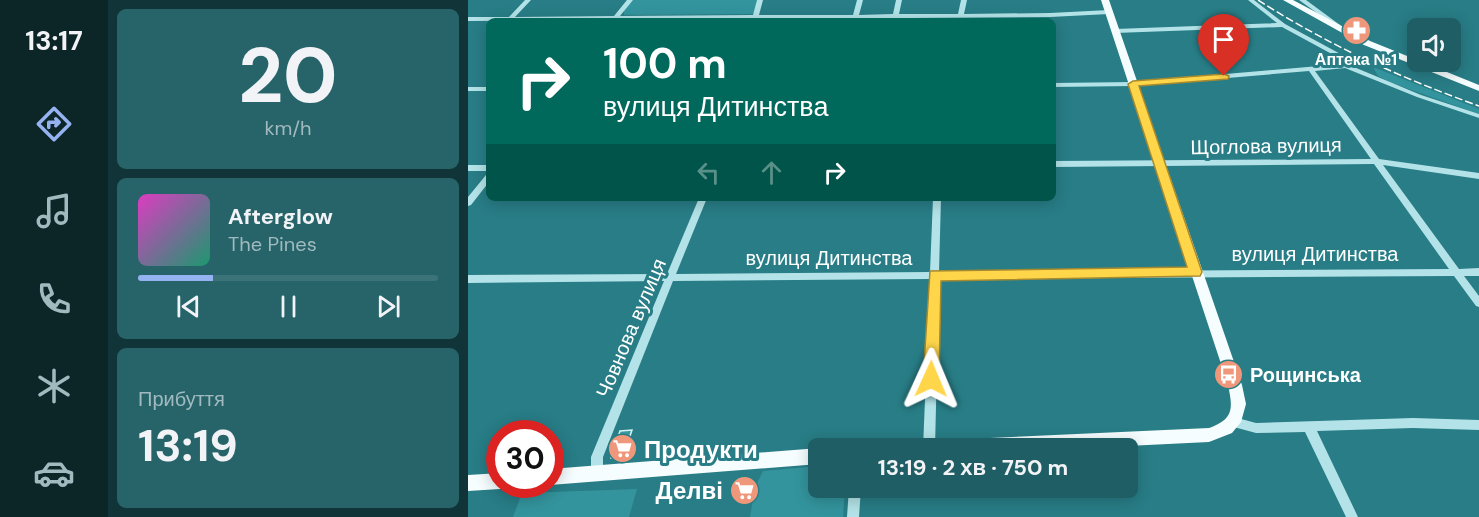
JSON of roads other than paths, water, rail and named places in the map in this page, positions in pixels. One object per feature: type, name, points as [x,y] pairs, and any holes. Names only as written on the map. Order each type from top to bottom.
[{"type":"main road","points":[[1105,0],[1238,396],[1238,415],[1224,431],[1209,435],[1138,438]]},
{"type":"main road","points":[[1287,0],[1397,56],[1479,88]]},
{"type":"main road","points":[[564,476],[808,457]]},
{"type":"main road","points":[[468,483],[486,482]]},
{"type":"street","points":[[510,18],[528,0]]},
{"type":"street","points":[[616,18],[630,0]]},
{"type":"street","points":[[756,16],[760,0]]},
{"type":"street","points":[[856,15],[860,0]]},
{"type":"street","points":[[896,15],[898,0]]},
{"type":"street","points":[[961,15],[964,0]]},
{"type":"street","points":[[1251,0],[1283,25],[1345,62],[1409,92],[1479,116]]},
{"type":"street","points":[[1302,0],[1340,29]]},
{"type":"street","points":[[662,18],[756,16],[782,18],[856,15],[945,18],[961,15],[1088,15],[1109,12]]},
{"type":"street","points":[[468,19],[486,19]]},
{"type":"street","points":[[1115,31],[1283,25]]},
{"type":"street","points":[[1056,85],[1133,84],[1311,70],[1345,62]]},
{"type":"street","points":[[1311,70],[1479,303]]},
{"type":"street","points":[[468,89],[486,89]]},
{"type":"street","name":"Щоглова вулиця","points":[[1056,164],[1376,161],[1479,176]]},
{"type":"street","points":[[468,168],[486,168]]},
{"type":"street","points":[[468,203],[486,181]]},
{"type":"street","name":"Човнова вулиця","points":[[597,474],[597,458],[605,436],[702,201]]},
{"type":"street","points":[[929,438],[937,201]]},
{"type":"street","name":"вулиця Дитинства","points":[[468,279],[1196,272],[1479,272]]},
{"type":"street","points":[[1234,422],[1256,428],[1413,423],[1479,425]]},
{"type":"street","points":[[1308,426],[1352,517]]},
{"type":"street","points":[[853,517],[854,498]]},
{"type":"railway","points":[[1258,0],[1311,32],[1365,59],[1479,106]]},
{"type":"place","name":"Аптека №1","points":[[1356,31]]},
{"type":"place","name":"Рощинська","points":[[1229,375]]},
{"type":"place","name":"Продукти","points":[[623,449]]},
{"type":"place","name":"Делві","points":[[744,490]]}]
